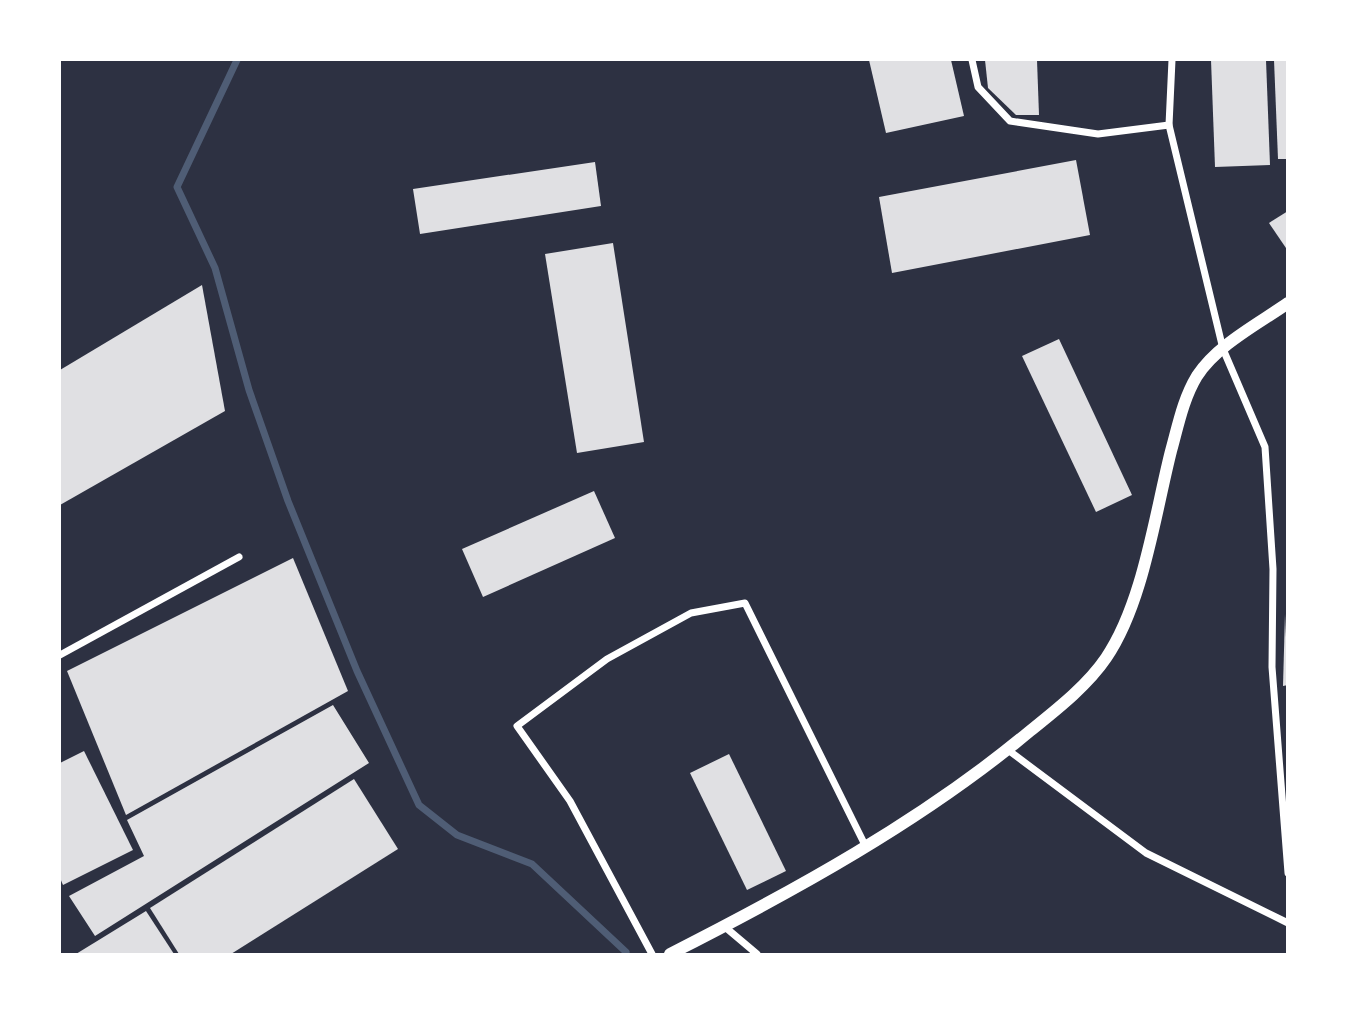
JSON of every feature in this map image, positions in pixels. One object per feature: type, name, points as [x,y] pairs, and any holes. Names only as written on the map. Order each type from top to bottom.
[{"type":"street","points":[[972,60],[978,87],[1010,121],[1098,134],[1169,125]]},
{"type":"street","points":[[1172,60],[1169,125],[1223,349],[1265,447],[1272,569],[1272,667],[1287,873]]},
{"type":"street","points":[[670,954],[725,927],[945,795],[1008,750],[1063,704],[1106,658],[1130,613],[1182,408],[1198,375],[1223,349],[1287,303]]},
{"type":"street","points":[[60,655],[239,557]]},
{"type":"street","points":[[652,954],[570,801],[517,726],[607,659],[691,614],[745,603],[865,845]]},
{"type":"street","points":[[1008,750],[1146,853],[1287,923]]},
{"type":"street","points":[[725,927],[757,954]]},
{"type":"building","points":[[869,60],[951,60],[964,116],[886,133]]},
{"type":"building","points":[[985,60],[1037,60],[1039,115],[1016,115],[988,88]]},
{"type":"building","points":[[1211,60],[1266,60],[1270,165],[1215,167]]},
{"type":"building","points":[[1274,60],[1288,60],[1288,159],[1278,159]]},
{"type":"building","points":[[1076,160],[1090,235],[892,273],[879,197]]},
{"type":"building","points":[[595,162],[601,206],[420,234],[413,189]]},
{"type":"building","points":[[1288,211],[1288,251],[1269,223]]},
{"type":"building","points":[[613,243],[644,442],[577,453],[545,254]]},
{"type":"building","points":[[202,285],[225,411],[60,505],[60,370]]},
{"type":"building","points":[[1059,339],[1132,495],[1096,512],[1022,356]]},
{"type":"building","points":[[594,491],[615,538],[483,597],[462,549]]},
{"type":"building","points":[[293,558],[348,691],[126,815],[67,671]]},
{"type":"building","points":[[1285,614],[1288,685],[1283,686]]},
{"type":"building","points":[[333,705],[369,763],[95,936],[69,896],[144,856],[127,820]]},
{"type":"building","points":[[84,751],[133,850],[63,885],[60,878],[60,763]]},
{"type":"building","points":[[729,754],[786,871],[747,890],[690,773]]},
{"type":"building","points":[[354,779],[398,849],[231,954],[179,954],[150,908]]},
{"type":"building","points":[[146,911],[174,954],[76,954]]},
{"type":"waterway","points":[[237,60],[177,187],[215,268],[249,390],[288,501],[357,671],[419,805],[457,835],[532,864],[626,952]]}]
